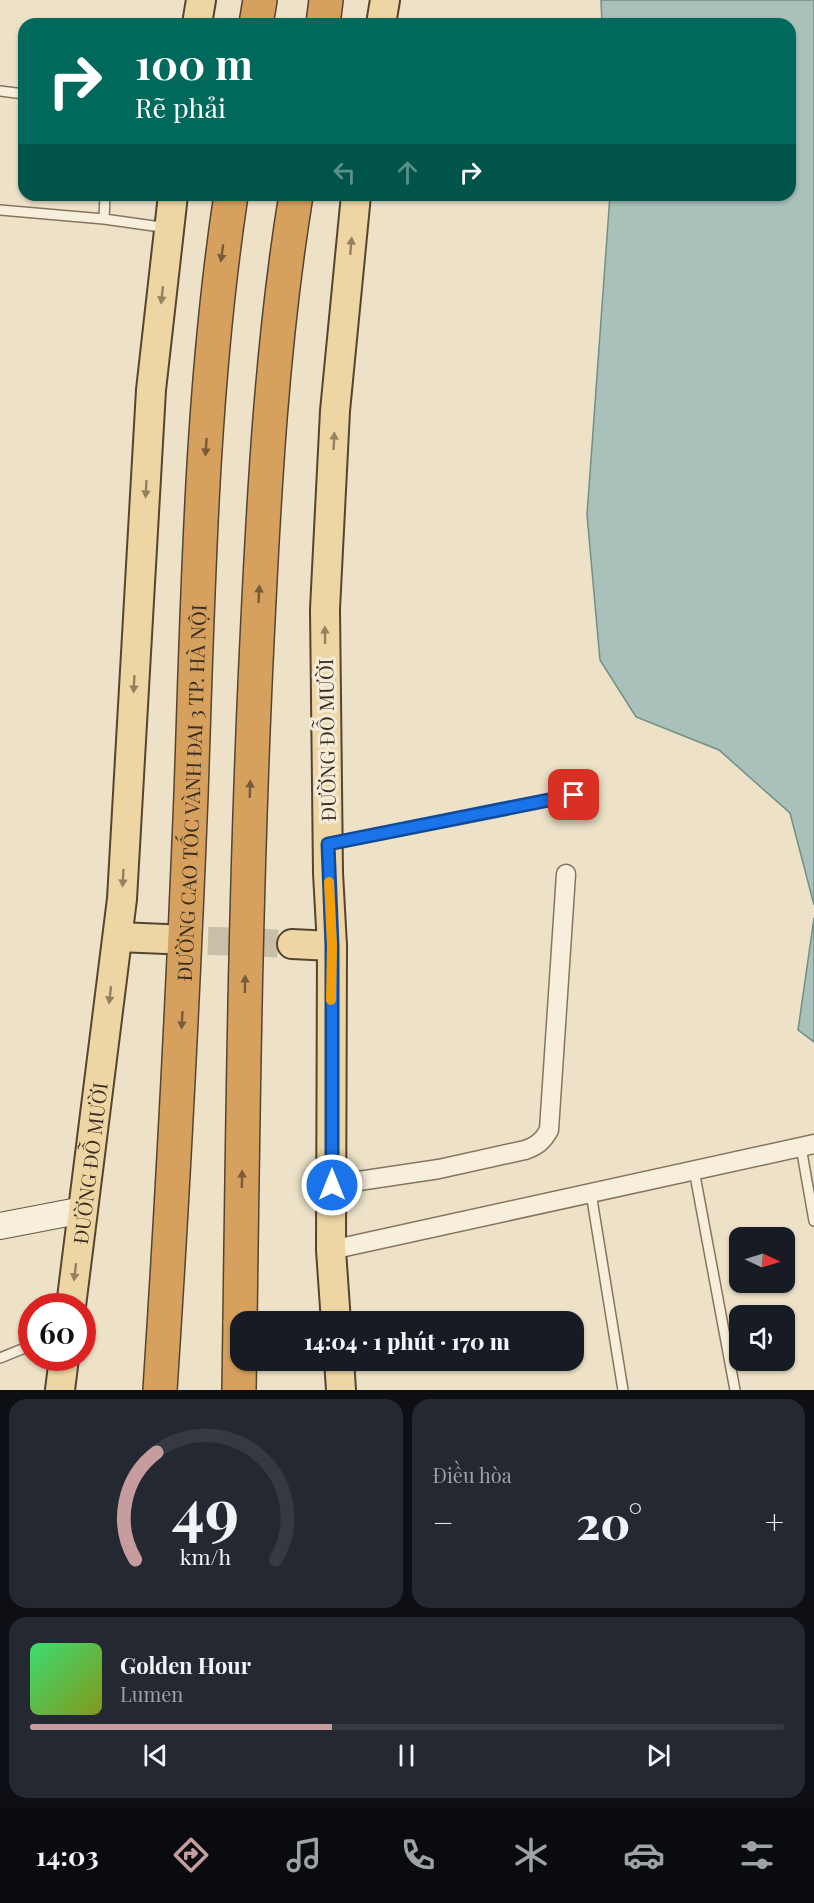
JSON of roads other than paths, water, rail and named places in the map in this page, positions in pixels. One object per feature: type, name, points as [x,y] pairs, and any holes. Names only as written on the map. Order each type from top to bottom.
[{"type":"highway","points":[[257,18],[260,0]]},
{"type":"highway","points":[[324,18],[327,0]]},
{"type":"highway","name":"ĐƯỜNG CAO TỐC VÀNH ĐAI 3 TP. HÀ NỘI","points":[[160,1390],[184,975],[201,510],[219,271],[230,201]]},
{"type":"highway","points":[[240,1311],[245,964],[252,731],[263,514],[282,278],[295,201]]},
{"type":"highway","points":[[138,1390],[175,1156]]},
{"type":"highway","points":[[241,1215],[253,1311]]},
{"type":"highway","points":[[239,1371],[239,1390]]},
{"type":"highway","points":[[260,1371],[261,1390]]},
{"type":"main road","points":[[198,18],[201,0]]},
{"type":"main road","points":[[382,18],[385,0]]},
{"type":"main road","name":"ĐƯỜNG ĐỖ MƯỜI","points":[[73,1293],[118,937],[151,390],[172,201]]},
{"type":"main road","name":"ĐƯỜNG ĐỖ MƯỜI","points":[[335,1311],[331,1250],[332,946],[328,844],[325,609],[335,411],[355,201]]},
{"type":"main road","points":[[118,937],[166,939]]},
{"type":"main road","points":[[292,944],[332,946]]},
{"type":"main road","points":[[60,1390],[62,1371]]},
{"type":"main road","points":[[340,1371],[342,1390]]},
{"type":"street","points":[[332,1185],[439,1169],[525,1150],[536,1146],[544,1139],[549,1130],[566,874]]},
{"type":"street","points":[[331,1250],[807,1145]]},
{"type":"street","points":[[0,1226],[83,1210]]},
{"type":"lane","points":[[0,91],[18,93]]},
{"type":"lane","points":[[104,219],[105,201]]},
{"type":"lane","points":[[0,210],[104,219],[169,229]]},
{"type":"lane","points":[[328,844],[574,795]]},
{"type":"lane","points":[[807,1145],[814,1221]]},
{"type":"lane","points":[[694,1170],[735,1390]]},
{"type":"lane","points":[[591,1193],[623,1390]]},
{"type":"lane","points":[[0,1358],[18,1351]]},
{"type":"water","points":[[601,0],[814,0],[814,905],[790,813],[719,750],[636,717],[600,660],[587,515],[610,201],[796,201],[796,18],[602,18]]},
{"type":"water","points":[[814,918],[814,1042],[798,1030]]},
{"type":"tunnel","points":[[166,939],[292,944]]}]
